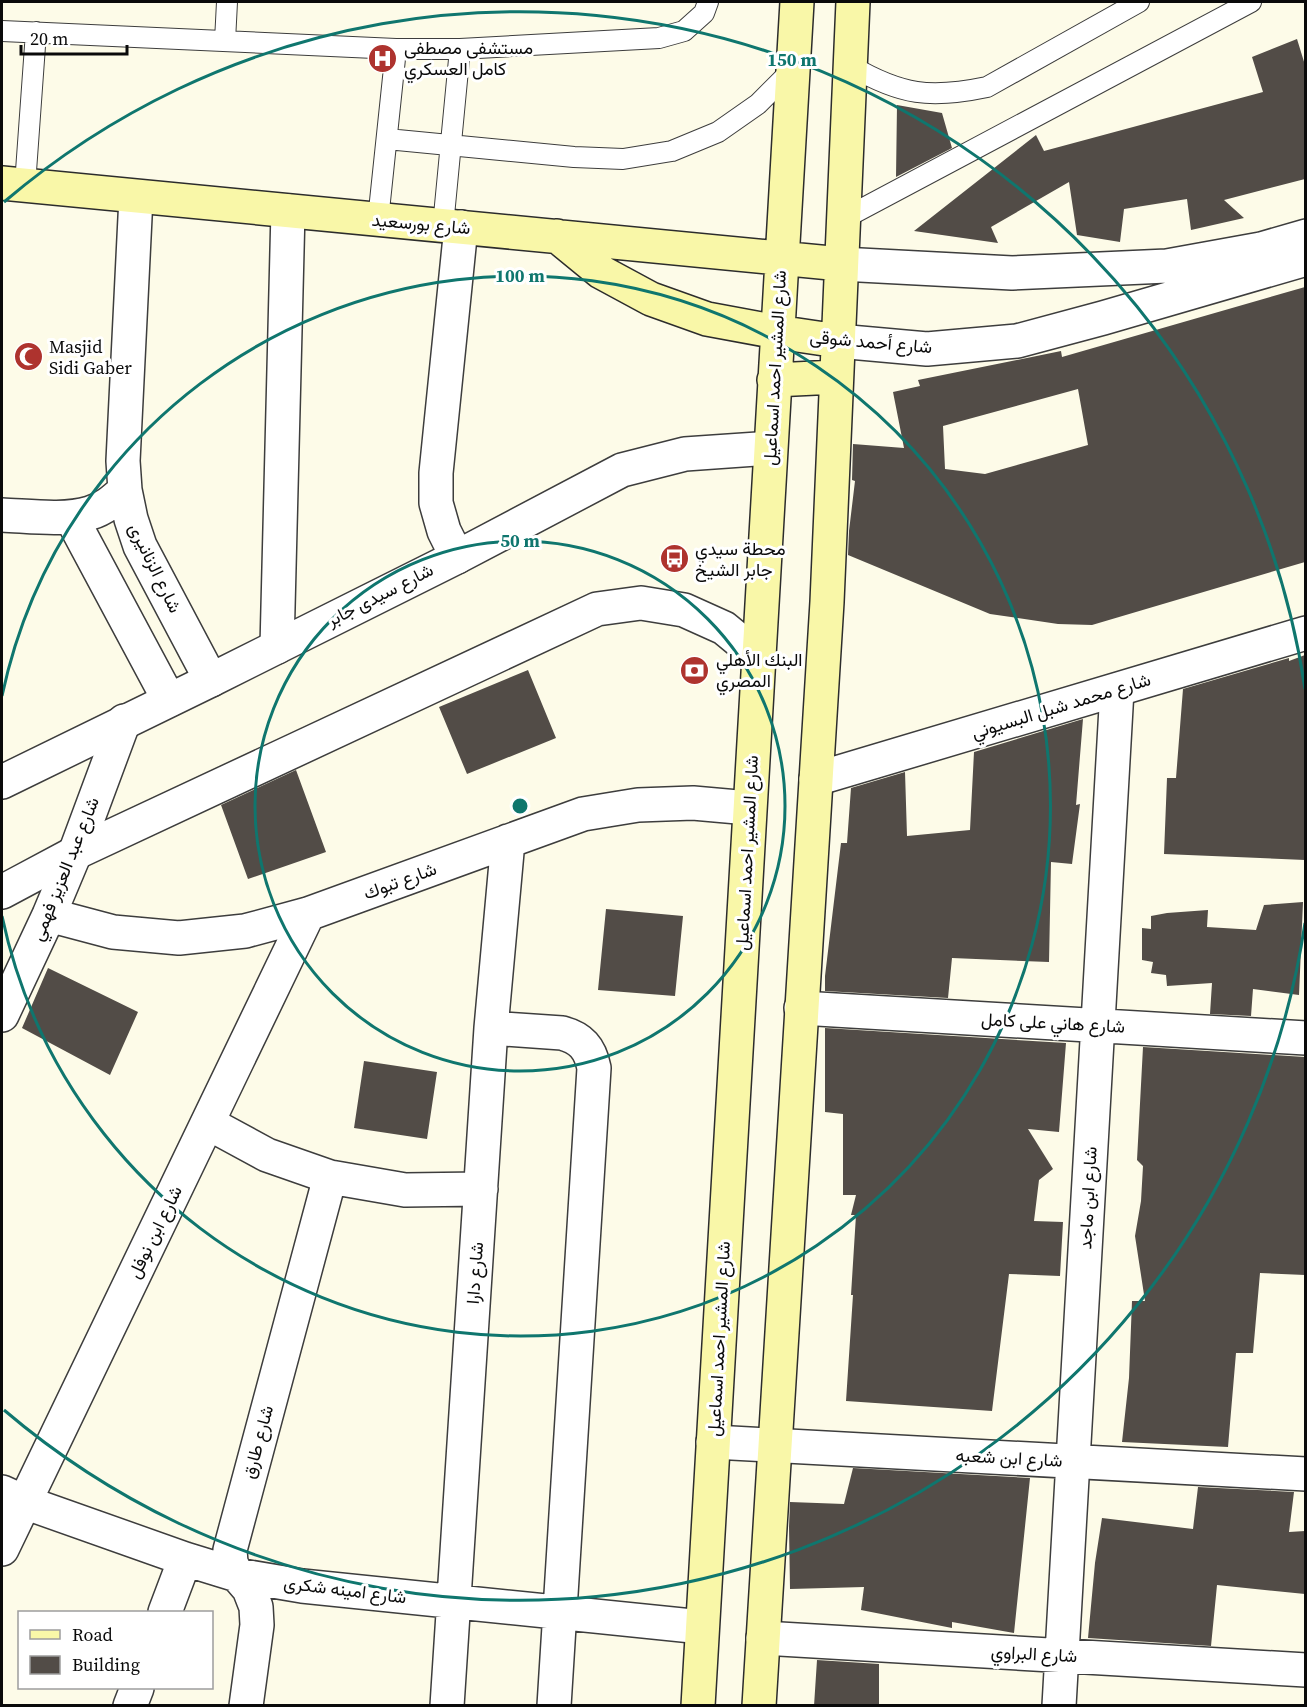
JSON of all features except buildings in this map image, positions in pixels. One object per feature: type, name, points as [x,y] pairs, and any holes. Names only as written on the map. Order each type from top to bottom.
[{"type":"main road","name":"شارع المشير احمد اسماعيل","points":[[698,1706],[797,2]]},
{"type":"main road","points":[[759,1706],[828,582],[853,2]]},
{"type":"main road","name":"شارع بورسعيد","points":[[13,184],[842,264]]},
{"type":"main road","name":"شارع أحمد شوقى","points":[[557,236],[601,272],[651,299],[707,319],[838,341]]},
{"type":"main road","points":[[774,380],[836,376]]},
{"type":"street","name":"شارع الزنانيرى","points":[[136,196],[123,460],[125,490],[130,519],[140,546],[212,680]]},
{"type":"street","points":[[278,647],[288,211]]},
{"type":"street","points":[[452,227],[435,473],[436,503],[444,531],[457,557]]},
{"type":"street","points":[[842,264],[1012,273],[1167,266],[1261,249],[1305,236]]},
{"type":"street","name":"شارع أحمد شوقى","points":[[838,341],[927,349],[1017,341],[1305,259]]},
{"type":"street","name":"شارع سيدى جابر","points":[[2,782],[457,557],[621,470],[685,454],[770,448]]},
{"type":"street","points":[[2,515],[71,517],[91,513],[110,504],[125,490]]},
{"type":"street","points":[[71,517],[169,700]]},
{"type":"street","points":[[2,892],[75,853],[597,609],[641,603],[684,610],[724,628],[758,656]]},
{"type":"street","name":"شارع محمد شبل البسيوني","points":[[816,779],[1305,633]]},
{"type":"street","name":"شارع ابن ماجد","points":[[1059,1706],[1117,690]]},
{"type":"street","name":"شارع عبد العزيز فهمي","points":[[2,1015],[75,853],[124,722]]},
{"type":"street","name":"شارع تبوك","points":[[49,915],[113,932],[179,938],[244,932],[308,914],[583,814],[638,805],[693,803],[749,808]]},
{"type":"street","name":"شارع دارا","points":[[447,1706],[491,1028],[508,841]]},
{"type":"street","name":"شارع ابن نوفل","points":[[2,1549],[13,1497],[208,1123],[308,914]]},
{"type":"street","name":"شارع هاني على كامل","points":[[801,1008],[1305,1038]]},
{"type":"street","points":[[491,1028],[572,1035],[588,1048],[594,1068],[554,1706]]},
{"type":"street","points":[[208,1123],[267,1155],[330,1177],[405,1190],[481,1189]]},
{"type":"street","name":"شارع طارق","points":[[246,1706],[256,1625],[256,1606],[249,1589],[237,1575],[231,1563],[230,1550],[330,1177]]},
{"type":"street","name":"شارع ابن شعبه","points":[[712,1442],[1305,1474]]},
{"type":"street","name":"شارع امينه شكرى","points":[[13,1497],[185,1559],[237,1575],[302,1586],[702,1627]]},
{"type":"street","points":[[165,1611],[185,1559]]},
{"type":"street","name":"شارع البراوي","points":[[763,1638],[1305,1670]]},
{"type":"street","points":[[130,1706],[137,1689]]},
{"type":"lane","points":[[225,41],[227,2]]},
{"type":"lane","points":[[2,31],[396,49],[460,49],[659,38],[684,31],[704,13],[708,2]]},
{"type":"lane","points":[[850,66],[875,80],[902,90],[940,94],[959,93],[987,87],[1139,2]]},
{"type":"lane","points":[[843,219],[1251,2]]},
{"type":"lane","points":[[13,184],[36,32]]},
{"type":"lane","points":[[378,220],[396,49]]},
{"type":"lane","points":[[452,227],[450,145],[460,49]]},
{"type":"lane","points":[[387,139],[574,157],[623,159],[672,150],[718,132],[758,104],[793,69]]},
{"type":"place","name":"مستشفى مصطفى كامل العسكري","points":[[383,58]]},
{"type":"place","name":"Masjid Sidi Gaber","points":[[28,357]]},
{"type":"place","name":"محطة سيدي جابر الشيخ","points":[[674,559]]},
{"type":"place","name":"البنك الأهلي المصري","points":[[695,670]]}]
